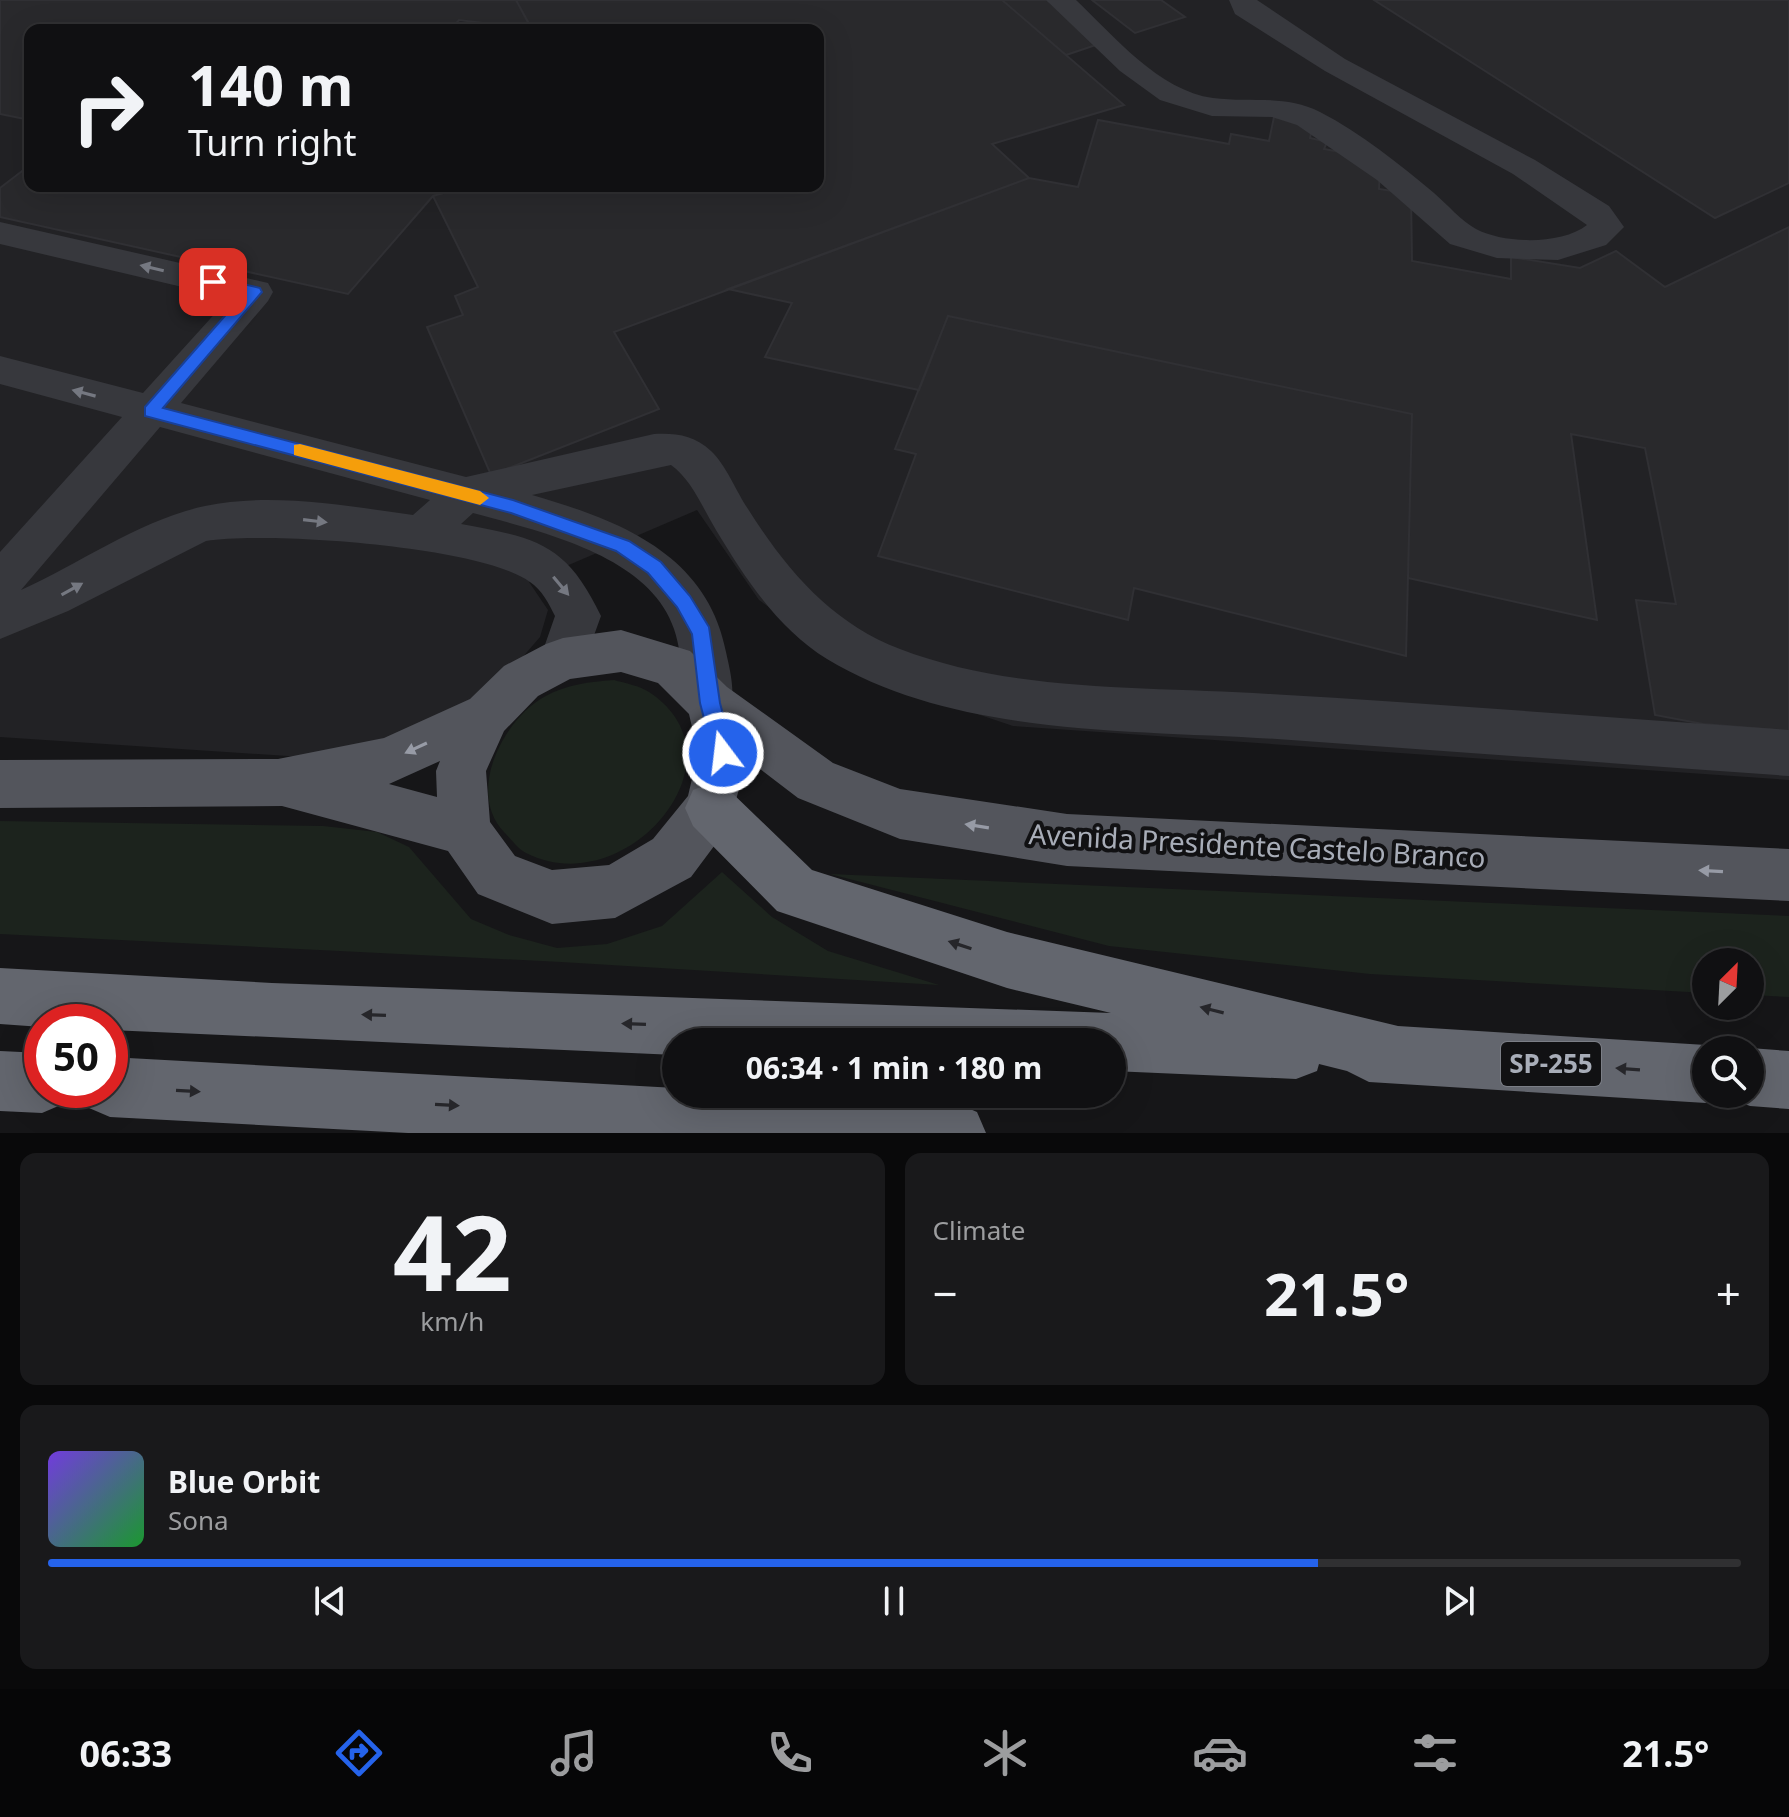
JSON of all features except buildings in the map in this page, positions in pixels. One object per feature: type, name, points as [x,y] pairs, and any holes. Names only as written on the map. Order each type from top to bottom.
[{"type":"highway","points":[[711,808],[796,892],[1007,960],[1396,1054]]},
{"type":"highway","points":[[0,996],[272,1011],[728,1028]]},
{"type":"highway","name":"SP-255","points":[[1126,1043],[1396,1054],[1692,1073]]},
{"type":"highway","points":[[1764,1078],[1789,1080]]},
{"type":"highway","points":[[0,1081],[24,1082]]},
{"type":"highway","points":[[128,1088],[956,1133]]},
{"type":"main road","points":[[0,784],[278,783],[388,761],[487,715],[521,681],[563,659],[621,651],[673,666],[710,703],[723,753],[711,808],[672,858],[615,891],[552,897],[497,875],[465,831],[461,771],[487,715]]},
{"type":"main road","name":"Avenida Presidente Castelo Branco","points":[[710,703],[816,781],[900,814],[1067,840],[1789,875]]},
{"type":"main road","points":[[278,783],[418,816],[465,831]]},
{"type":"lane","points":[[1060,0],[1171,96],[1210,107],[1274,109],[1308,118],[1393,175],[1462,236],[1473,241],[1499,248],[1572,248],[1596,239],[1607,227],[1597,214],[1524,167],[1335,65],[1245,8],[1243,0]]},
{"type":"lane","points":[[0,233],[255,292],[0,583]]},
{"type":"lane","points":[[0,370],[513,507],[622,546],[654,567],[684,601],[702,632],[710,703]]},
{"type":"lane","points":[[420,535],[466,494],[654,450],[678,449],[698,463],[788,600],[816,627],[882,665],[933,683],[1070,701],[1789,753]]},
{"type":"lane","points":[[0,619],[42,605],[132,555],[204,523],[229,518],[297,518],[420,535],[513,553],[543,566],[570,597],[578,616],[563,659]]},
{"type":"shaded area","points":[[0,0],[1789,0],[1789,780],[1013,726],[867,677],[759,600],[697,510],[529,582],[548,610],[540,637],[502,681],[434,724],[318,758],[0,737]]},
{"type":"shaded area","points":[[614,680],[649,692],[677,720],[687,753],[681,786],[663,817],[635,842],[601,859],[564,863],[526,853],[504,832],[493,816],[488,797],[494,758],[503,739],[515,722],[544,697],[570,686]]},
{"type":"shaded area","points":[[0,821],[323,826],[377,832],[409,847],[471,919],[509,935],[557,948],[607,944],[662,926],[722,872],[772,917],[828,951],[939,985],[561,962],[0,934]]},
{"type":"shaded area","points":[[830,874],[1789,916],[1789,997],[1764,996],[1764,948],[1692,948],[1692,992],[1370,974],[1109,946]]},
{"type":"slow traffic","points":[[300,450],[480,498]]},
{"type":"route","points":[[213,282],[255,292],[150,411],[513,507],[622,546],[654,567],[684,601],[702,632],[710,703],[723,753]]}]
